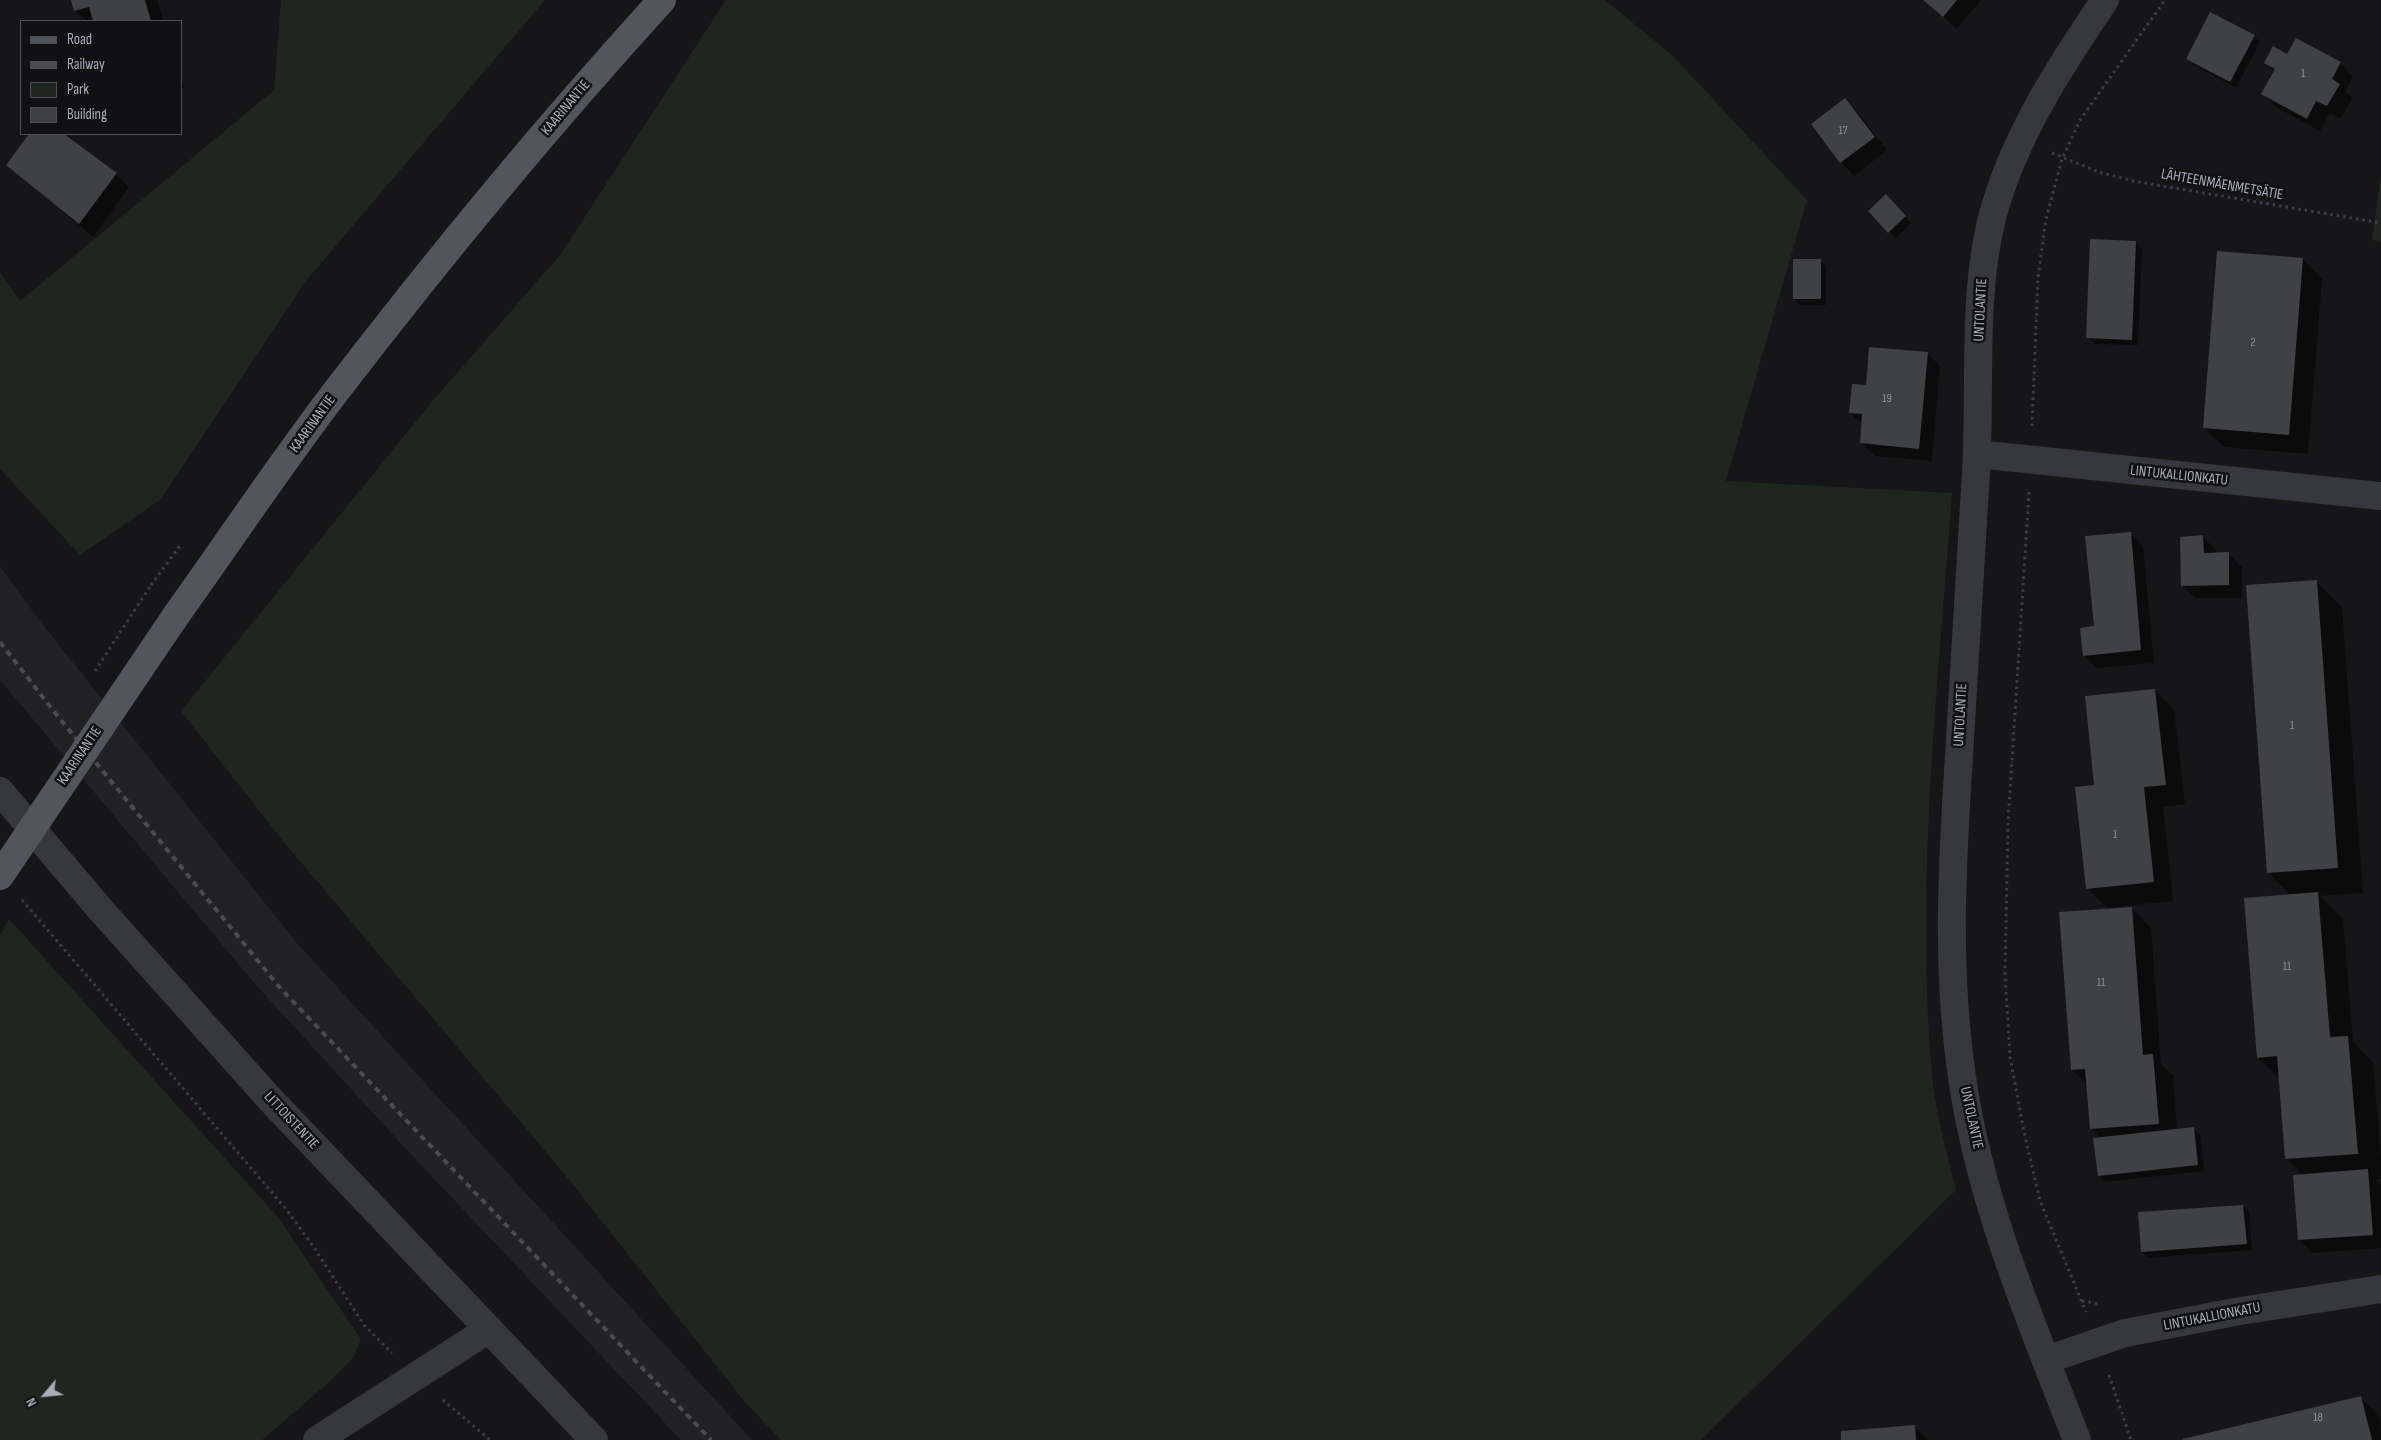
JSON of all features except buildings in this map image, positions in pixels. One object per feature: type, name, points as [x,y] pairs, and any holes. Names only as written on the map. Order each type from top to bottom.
[{"type":"main road","name":"KAARINANTIE","points":[[0,876],[176,614],[337,391],[497,190],[607,60],[662,0]]},
{"type":"street","name":"UNTOLANTIE","points":[[2077,1440],[2006,1250],[1986,1186],[1962,1079],[1955,1008],[1950,923],[1977,454],[1984,256],[1992,218],[2006,175],[2040,101],[2061,64],[2105,0]]},
{"type":"street","name":"LINTUKALLIONKATU","points":[[1977,454],[2381,496]]},
{"type":"street","name":"LITTOISTENTIE","points":[[0,791],[100,909],[268,1098],[594,1440]]},
{"type":"street","name":"LINTUKALLIONKATU","points":[[2046,1360],[2097,1341],[2125,1334],[2240,1311],[2381,1288]]},
{"type":"street","points":[[317,1440],[489,1329]]},
{"type":"path","points":[[2131,1440],[2097,1341],[2040,1201],[2024,1132],[2010,1057],[2005,974],[2008,824],[2031,461],[2038,278],[2046,220],[2062,159],[2080,120],[2165,0]]},
{"type":"path","name":"LÄHTEENMÄENMETSÄTIE","points":[[2062,159],[2133,181],[2381,223]]},
{"type":"path","points":[[20,898],[286,1209],[313,1246],[364,1325],[415,1376],[490,1440]]},
{"type":"shaded area","points":[[0,566],[39,620],[296,942],[752,1440],[681,1440],[405,1148],[256,985],[0,680]]},
{"type":"green space","points":[[281,0],[545,0],[305,282],[160,500],[80,555],[0,469],[0,272],[20,301],[274,90]]},
{"type":"green space","points":[[726,0],[1605,0],[1672,55],[1807,200],[1726,481],[1952,493],[1930,784],[1926,929],[1927,1002],[1932,1075],[1939,1118],[1956,1190],[1701,1440],[781,1440],[745,1402],[562,1171],[283,841],[181,711],[430,404],[560,255]]},
{"type":"green space","points":[[2381,174],[2381,242],[2372,240]]},
{"type":"green space","points":[[9,919],[277,1216],[361,1339],[353,1358],[328,1383],[262,1440],[0,1440],[0,935]]},
{"type":"railway","points":[[0,642],[52,709],[281,989],[711,1440]]}]
